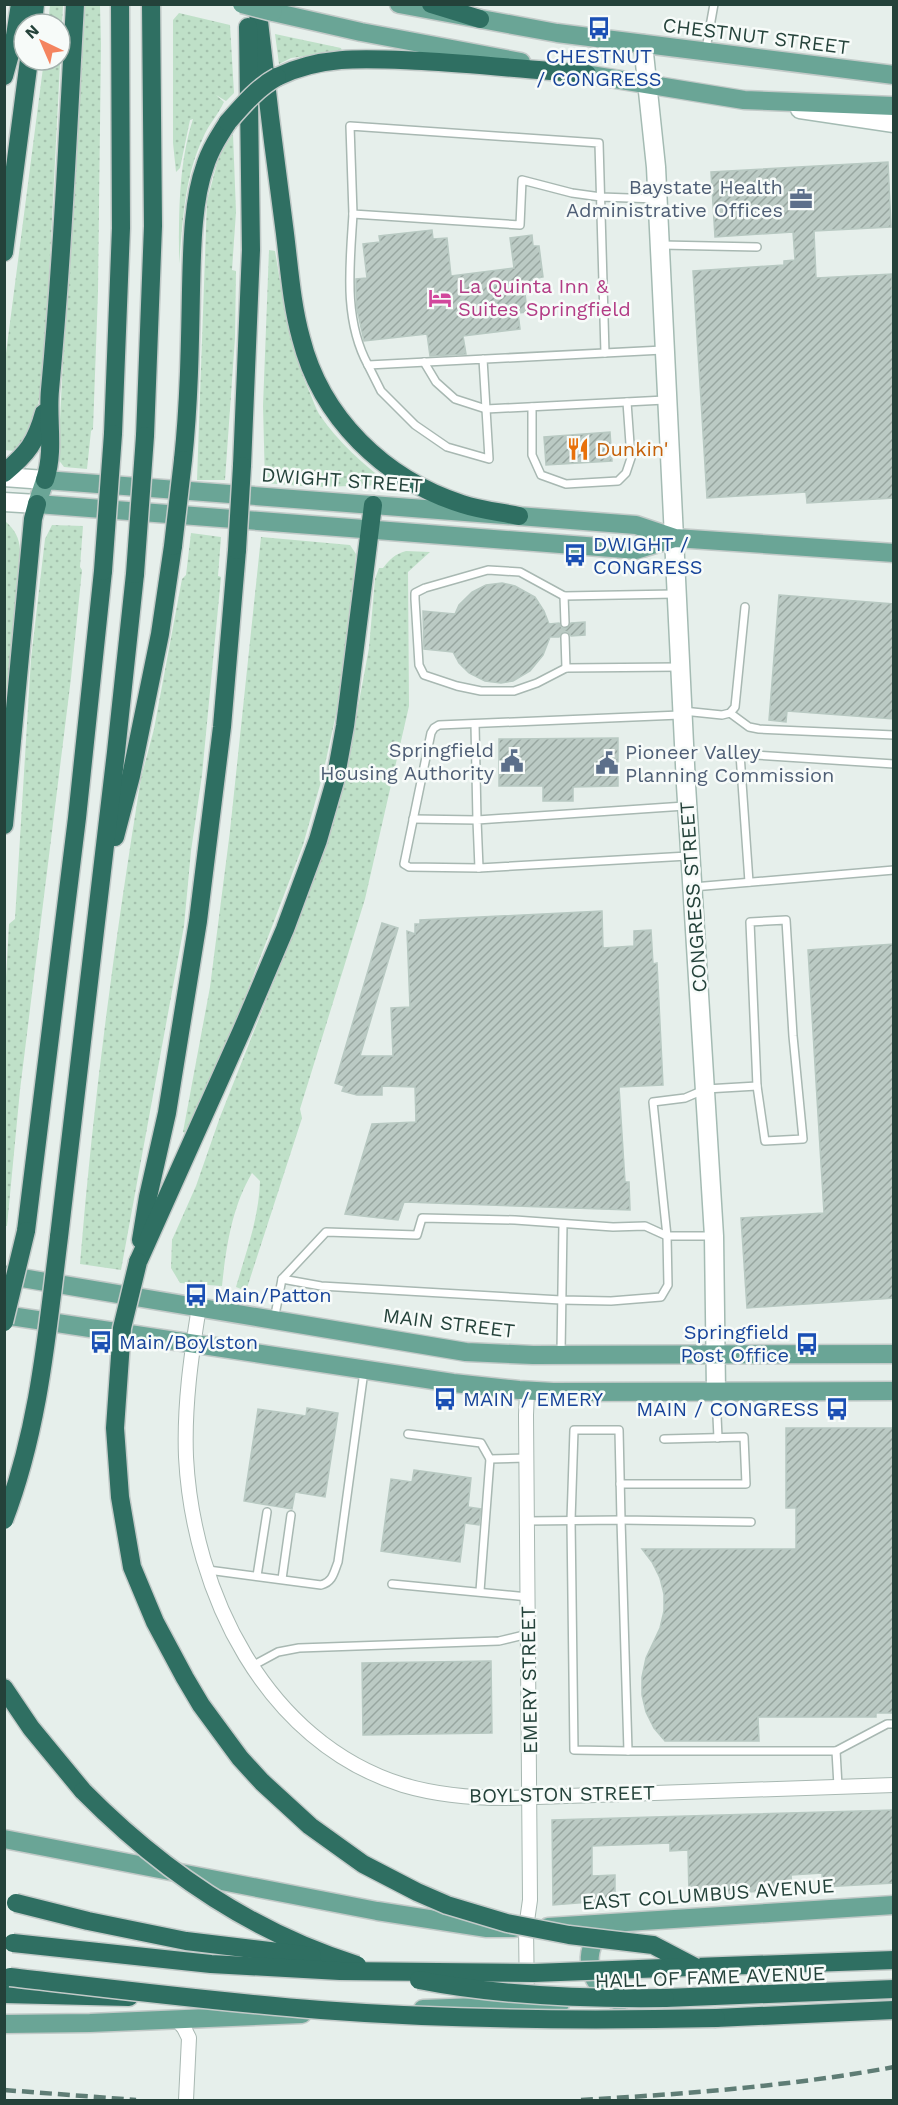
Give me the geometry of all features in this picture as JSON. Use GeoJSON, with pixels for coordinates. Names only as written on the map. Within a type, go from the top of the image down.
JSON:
{"type":"FeatureCollection","features":[{"type":"Feature","properties":{"kind":"highway"},"geometry":{"type":"LineString","coordinates":[[4,76],[15,36],[20,4]]}},
{"type":"Feature","properties":{"kind":"highway"},"geometry":{"type":"LineString","coordinates":[[45,480],[50,460],[49,394],[66,199],[75,4]]}},
{"type":"Feature","properties":{"kind":"highway"},"geometry":{"type":"LineString","coordinates":[[4,1322],[26,1232],[77,818],[103,570],[113,434],[121,228],[120,4]]}},
{"type":"Feature","properties":{"kind":"highway"},"geometry":{"type":"LineString","coordinates":[[4,1520],[20,1473],[36,1409],[135,574],[145,436],[153,226],[152,4]]}},
{"type":"Feature","properties":{"kind":"highway"},"geometry":{"type":"LineString","coordinates":[[248,4],[250,274],[237,550],[222,727],[198,921],[167,1113],[148,1197],[138,1262],[122,1328],[115,1428],[120,1497],[132,1567],[155,1622],[185,1678],[201,1705],[240,1758],[284,1804],[363,1864],[417,1893],[447,1905],[507,1923],[569,1935],[653,1945],[695,1967]]}},
{"type":"Feature","properties":{"kind":"highway"},"geometry":{"type":"LineString","coordinates":[[431,4],[480,19]]}},
{"type":"Feature","properties":{"kind":"highway"},"geometry":{"type":"LineString","coordinates":[[265,8],[272,140],[294,304],[301,340],[326,401],[350,432],[376,457],[403,477],[422,488],[464,505],[519,516]]}},
{"type":"Feature","properties":{"kind":"highway"},"geometry":{"type":"LineString","coordinates":[[100,884],[131,776],[166,606],[183,460],[194,234],[199,188],[215,143],[228,122],[270,81],[309,66],[351,58],[587,74]]}},
{"type":"Feature","properties":{"kind":"highway"},"geometry":{"type":"LineString","coordinates":[[4,252],[27,72]]}},
{"type":"Feature","properties":{"kind":"highway"},"geometry":{"type":"LineString","coordinates":[[4,475],[34,443],[49,394]]}},
{"type":"Feature","properties":{"kind":"highway"},"geometry":{"type":"LineString","coordinates":[[4,825],[29,552],[37,504]]}},
{"type":"Feature","properties":{"kind":"highway"},"geometry":{"type":"LineString","coordinates":[[138,1262],[242,1030],[285,929],[318,840],[344,734],[373,506]]}},
{"type":"Feature","properties":{"kind":"highway"},"geometry":{"type":"LineString","coordinates":[[4,1688],[47,1748],[83,1791],[148,1851],[189,1883],[225,1906],[291,1941],[371,1970],[461,1988],[632,1999],[894,1992]]}},
{"type":"Feature","properties":{"kind":"highway"},"geometry":{"type":"LineString","coordinates":[[10,1901],[122,1928],[216,1946],[470,1971]]}},
{"type":"Feature","properties":{"kind":"highway"},"geometry":{"type":"LineString","coordinates":[[9,1943],[274,1968],[394,1972],[534,1972],[894,1960]]}},
{"type":"Feature","properties":{"kind":"highway"},"geometry":{"type":"LineString","coordinates":[[6,1986],[390,2014],[563,2020],[716,2018],[894,2010]]}},
{"type":"Feature","properties":{"kind":"main road"},"geometry":{"type":"LineString","coordinates":[[242,4],[361,32],[587,74],[894,123]]}},
{"type":"Feature","properties":{"kind":"main road","name":"CHESTNUT STREET"},"geometry":{"type":"LineString","coordinates":[[399,4],[557,33],[894,75]]}},
{"type":"Feature","properties":{"kind":"main road","name":"CONGRESS STREET"},"geometry":{"type":"LineString","coordinates":[[643,44],[649,85],[660,245],[687,806],[714,1236],[716,1391]]}},
{"type":"Feature","properties":{"kind":"main road"},"geometry":{"type":"LineString","coordinates":[[744,100],[894,106]]}},
{"type":"Feature","properties":{"kind":"main road","name":"DWIGHT STREET"},"geometry":{"type":"LineString","coordinates":[[4,475],[373,506],[636,525],[675,538],[894,553]]}},
{"type":"Feature","properties":{"kind":"main road"},"geometry":{"type":"LineString","coordinates":[[37,504],[45,480]]}},
{"type":"Feature","properties":{"kind":"main road","name":"DWIGHT STREET"},"geometry":{"type":"LineString","coordinates":[[4,502],[636,550],[675,538]]}},
{"type":"Feature","properties":{"kind":"main road","name":"MAIN STREET"},"geometry":{"type":"LineString","coordinates":[[4,1275],[466,1352],[561,1355],[894,1354]]}},
{"type":"Feature","properties":{"kind":"main road"},"geometry":{"type":"LineString","coordinates":[[4,1316],[453,1383],[527,1391],[894,1390]]}},
{"type":"Feature","properties":{"kind":"main road","name":"EAST COLUMBUS AVENUE"},"geometry":{"type":"LineString","coordinates":[[4,1839],[377,1911],[487,1928],[526,1928],[894,1905]]}},
{"type":"Feature","properties":{"kind":"main road"},"geometry":{"type":"LineString","coordinates":[[612,1923],[594,1941],[590,1954],[590,1966],[594,1979],[601,1989],[610,1998],[622,2003]]}},
{"type":"Feature","properties":{"kind":"main road","name":"HALL OF FAME AVENUE"},"geometry":{"type":"LineString","coordinates":[[4,2024],[177,2020],[527,2004],[622,2003],[894,1992]]}},
{"type":"Feature","properties":{"kind":"street","name":"BOYLSTON STREET"},"geometry":{"type":"LineString","coordinates":[[199,1307],[187,1400],[186,1456],[192,1512],[206,1570],[224,1615],[252,1666],[270,1692],[305,1729],[343,1757],[380,1776],[419,1789],[456,1796],[506,1798],[894,1785]]}},
{"type":"Feature","properties":{"kind":"street","name":"EMERY STREET"},"geometry":{"type":"LineString","coordinates":[[527,1391],[530,1900],[526,1928],[527,2004]]}},
{"type":"Feature","properties":{"kind":"street"},"geometry":{"type":"LineString","coordinates":[[177,2020],[189,2037],[186,2100]]}},
{"type":"Feature","properties":{"kind":"lane"},"geometry":{"type":"LineString","coordinates":[[706,52],[714,4]]}},
{"type":"Feature","properties":{"kind":"lane"},"geometry":{"type":"LineString","coordinates":[[483,359],[489,459],[447,447],[414,425],[381,391],[358,346],[348,281],[353,214],[350,126],[599,143],[605,353]]}},
{"type":"Feature","properties":{"kind":"lane"},"geometry":{"type":"LineString","coordinates":[[353,214],[520,225],[522,180],[572,193],[657,200]]}},
{"type":"Feature","properties":{"kind":"lane"},"geometry":{"type":"LineString","coordinates":[[660,245],[757,247]]}},
{"type":"Feature","properties":{"kind":"lane"},"geometry":{"type":"LineString","coordinates":[[368,365],[665,350]]}},
{"type":"Feature","properties":{"kind":"lane"},"geometry":{"type":"LineString","coordinates":[[424,362],[436,382],[455,399],[486,409],[668,400]]}},
{"type":"Feature","properties":{"kind":"lane"},"geometry":{"type":"LineString","coordinates":[[532,407],[532,455],[541,475],[566,484],[618,481],[626,473],[631,458],[627,402]]}},
{"type":"Feature","properties":{"kind":"lane"},"geometry":{"type":"LineString","coordinates":[[678,594],[564,596],[520,572],[488,570],[425,588],[416,594],[415,599],[419,665],[424,675],[457,686],[481,691],[514,691],[537,683],[566,668],[681,667]]}},
{"type":"Feature","properties":{"kind":"lane"},"geometry":{"type":"LineString","coordinates":[[564,596],[565,623]]}},
{"type":"Feature","properties":{"kind":"lane"},"geometry":{"type":"LineString","coordinates":[[691,856],[479,868],[409,867],[404,864],[434,728],[440,725],[683,713],[722,715],[730,713],[735,707],[745,608]]}},
{"type":"Feature","properties":{"kind":"lane"},"geometry":{"type":"LineString","coordinates":[[565,636],[566,668]]}},
{"type":"Feature","properties":{"kind":"lane"},"geometry":{"type":"LineString","coordinates":[[730,713],[749,727],[759,729],[894,735]]}},
{"type":"Feature","properties":{"kind":"lane"},"geometry":{"type":"LineString","coordinates":[[475,724],[479,868]]}},
{"type":"Feature","properties":{"kind":"lane"},"geometry":{"type":"LineString","coordinates":[[749,882],[741,754],[894,764]]}},
{"type":"Feature","properties":{"kind":"lane"},"geometry":{"type":"LineString","coordinates":[[413,819],[477,820],[687,806]]}},
{"type":"Feature","properties":{"kind":"lane"},"geometry":{"type":"LineString","coordinates":[[693,887],[894,870]]}},
{"type":"Feature","properties":{"kind":"lane"},"geometry":{"type":"LineString","coordinates":[[786,920],[793,1036],[803,1139],[765,1141],[757,1086],[750,922],[786,920]]}},
{"type":"Feature","properties":{"kind":"lane"},"geometry":{"type":"LineString","coordinates":[[282,1279],[321,1286],[561,1300],[661,1297],[668,1285],[667,1236],[653,1102],[685,1098],[706,1089],[757,1086]]}},
{"type":"Feature","properties":{"kind":"lane"},"geometry":{"type":"LineString","coordinates":[[274,1320],[282,1279],[326,1232],[417,1235],[422,1218],[613,1227],[645,1226],[667,1236],[714,1236]]}},
{"type":"Feature","properties":{"kind":"lane"},"geometry":{"type":"LineString","coordinates":[[561,1355],[563,1224]]}},
{"type":"Feature","properties":{"kind":"lane"},"geometry":{"type":"LineString","coordinates":[[206,1570],[321,1585],[328,1583],[338,1562],[364,1370]]}},
{"type":"Feature","properties":{"kind":"lane"},"geometry":{"type":"LineString","coordinates":[[716,1391],[718,1438]]}},
{"type":"Feature","properties":{"kind":"lane"},"geometry":{"type":"LineString","coordinates":[[628,1751],[619,1430],[574,1430],[571,1520],[574,1750],[628,1751],[836,1751],[887,1724],[894,1724]]}},
{"type":"Feature","properties":{"kind":"lane"},"geometry":{"type":"LineString","coordinates":[[408,1434],[481,1443],[490,1459],[480,1591]]}},
{"type":"Feature","properties":{"kind":"lane"},"geometry":{"type":"LineString","coordinates":[[620,1484],[746,1484],[744,1437],[664,1438]]}},
{"type":"Feature","properties":{"kind":"lane"},"geometry":{"type":"LineString","coordinates":[[490,1459],[526,1458]]}},
{"type":"Feature","properties":{"kind":"lane"},"geometry":{"type":"LineString","coordinates":[[257,1576],[267,1512]]}},
{"type":"Feature","properties":{"kind":"lane"},"geometry":{"type":"LineString","coordinates":[[282,1579],[291,1515]]}},
{"type":"Feature","properties":{"kind":"lane"},"geometry":{"type":"LineString","coordinates":[[527,1521],[751,1522]]}},
{"type":"Feature","properties":{"kind":"lane"},"geometry":{"type":"LineString","coordinates":[[393,1584],[528,1597]]}},
{"type":"Feature","properties":{"kind":"lane"},"geometry":{"type":"LineString","coordinates":[[252,1666],[278,1652],[299,1648],[499,1641],[528,1634]]}},
{"type":"Feature","properties":{"kind":"lane"},"geometry":{"type":"LineString","coordinates":[[836,1751],[838,1786]]}},
{"type":"Feature","properties":{"kind":"green space"},"geometry":{"type":"Polygon","coordinates":[[[50,5],[63,5],[63,12],[49,12],[50,5]]]}},
{"type":"Feature","properties":{"kind":"green space"},"geometry":{"type":"Polygon","coordinates":[[[81,5],[100,5],[101,44],[98,292],[93,429],[87,469],[64,467],[58,459],[81,5]]]}},
{"type":"Feature","properties":{"kind":"green space"},"geometry":{"type":"Polygon","coordinates":[[[179,13],[230,25],[234,93],[226,101],[216,95],[224,102],[205,133],[197,153],[185,200],[179,264],[179,209],[182,173],[193,119],[190,120],[180,168],[176,172],[173,143],[173,20],[179,13]]]}},
{"type":"Feature","properties":{"kind":"green space"},"geometry":{"type":"Polygon","coordinates":[[[275,34],[341,48],[342,51],[291,58],[279,64],[275,34]]]}},
{"type":"Feature","properties":{"kind":"green space"},"geometry":{"type":"Polygon","coordinates":[[[42,72],[60,72],[45,356],[34,425],[25,442],[15,451],[4,450],[5,361],[42,72]]]}},
{"type":"Feature","properties":{"kind":"green space"},"geometry":{"type":"Polygon","coordinates":[[[233,134],[236,212],[232,270],[236,271],[235,338],[225,480],[197,480],[207,201],[219,156],[233,134]]]}},
{"type":"Feature","properties":{"kind":"green space"},"geometry":{"type":"Polygon","coordinates":[[[269,250],[275,251],[292,341],[303,376],[318,411],[343,443],[390,485],[314,487],[265,483],[263,406],[269,250]]]}},
{"type":"Feature","properties":{"kind":"green space"},"geometry":{"type":"Polygon","coordinates":[[[5,521],[16,534],[20,550],[5,715],[5,521]]]}},
{"type":"Feature","properties":{"kind":"green space"},"geometry":{"type":"Polygon","coordinates":[[[52,525],[83,526],[80,567],[82,570],[71,678],[20,1090],[7,1226],[4,1226],[4,1014],[9,924],[15,919],[31,659],[45,539],[52,525]]]}},
{"type":"Feature","properties":{"kind":"green space"},"geometry":{"type":"Polygon","coordinates":[[[191,533],[221,537],[218,576],[221,577],[202,775],[191,851],[184,926],[121,1270],[80,1264],[85,1203],[106,1020],[131,838],[182,579],[186,575],[191,533]]]}},
{"type":"Feature","properties":{"kind":"green space"},"geometry":{"type":"Polygon","coordinates":[[[261,537],[350,545],[356,554],[340,696],[322,778],[303,845],[239,1013],[188,1134],[183,1132],[210,987],[230,831],[261,537]]]}},
{"type":"Feature","properties":{"kind":"green space"},"geometry":{"type":"Polygon","coordinates":[[[406,551],[430,552],[408,572],[409,706],[365,899],[300,1109],[302,1118],[246,1291],[236,1287],[251,1235],[259,1195],[260,1181],[252,1173],[239,1200],[231,1228],[222,1286],[180,1283],[171,1268],[172,1240],[196,1186],[220,1117],[298,920],[348,761],[369,648],[375,579],[379,568],[383,568],[393,557],[406,551]]]}},
{"type":"Feature","properties":{"kind":"building"},"geometry":{"type":"Polygon","coordinates":[[[888,162],[891,227],[814,231],[816,278],[892,274],[894,498],[807,503],[806,492],[707,498],[693,271],[784,265],[784,261],[795,260],[793,232],[715,237],[711,172],[888,162]]]}},
{"type":"Feature","properties":{"kind":"building","name":"La Quinta Inn & Suites Springfield"},"geometry":{"type":"Polygon","coordinates":[[[432,230],[433,239],[447,238],[451,276],[514,268],[510,238],[532,235],[533,246],[539,246],[543,277],[533,279],[533,283],[524,284],[527,312],[518,313],[520,329],[463,336],[466,354],[430,356],[427,334],[364,341],[357,309],[356,291],[356,279],[367,278],[363,244],[380,242],[379,236],[432,230]]]}},
{"type":"Feature","properties":{"kind":"building","name":"Dunkin'"},"geometry":{"type":"Polygon","coordinates":[[[610,432],[612,461],[546,465],[544,437],[610,432]]]}},
{"type":"Feature","properties":{"kind":"building"},"geometry":{"type":"Polygon","coordinates":[[[502,583],[515,586],[535,597],[549,624],[559,623],[562,628],[566,629],[571,623],[585,622],[585,635],[571,636],[564,631],[559,637],[550,637],[543,655],[530,671],[513,681],[501,683],[485,681],[469,673],[459,663],[453,652],[424,649],[423,611],[455,614],[459,605],[472,592],[486,585],[502,583]]]}},
{"type":"Feature","properties":{"kind":"building"},"geometry":{"type":"Polygon","coordinates":[[[779,595],[894,604],[894,719],[787,711],[786,722],[769,720],[779,595]]]}},
{"type":"Feature","properties":{"kind":"building"},"geometry":{"type":"Polygon","coordinates":[[[618,738],[618,786],[573,787],[573,801],[543,801],[543,786],[499,786],[499,739],[618,738]]]}},
{"type":"Feature","properties":{"kind":"building"},"geometry":{"type":"Polygon","coordinates":[[[602,911],[603,948],[634,946],[634,931],[651,930],[653,964],[657,963],[663,1085],[619,1087],[625,1182],[629,1182],[630,1210],[404,1202],[398,1220],[345,1214],[372,1124],[416,1122],[415,1087],[382,1086],[382,1095],[357,1095],[342,1091],[344,1086],[335,1083],[382,923],[398,928],[360,1056],[393,1056],[391,1008],[410,1007],[407,931],[415,934],[415,924],[420,924],[420,920],[602,911]]]}},
{"type":"Feature","properties":{"kind":"building"},"geometry":{"type":"Polygon","coordinates":[[[894,944],[894,1298],[747,1308],[741,1218],[824,1213],[808,950],[894,944]]]}},
{"type":"Feature","properties":{"kind":"building"},"geometry":{"type":"Polygon","coordinates":[[[307,1408],[338,1413],[325,1497],[295,1492],[292,1509],[244,1501],[258,1409],[306,1416],[307,1408]]]}},
{"type":"Feature","properties":{"kind":"building"},"geometry":{"type":"Polygon","coordinates":[[[786,1428],[894,1428],[894,1713],[876,1713],[876,1717],[758,1717],[759,1741],[665,1741],[654,1728],[646,1712],[642,1695],[642,1677],[646,1658],[660,1628],[664,1611],[664,1594],[660,1578],[642,1549],[796,1549],[796,1508],[786,1508],[786,1428]]]}},
{"type":"Feature","properties":{"kind":"building"},"geometry":{"type":"Polygon","coordinates":[[[414,1470],[471,1478],[468,1507],[481,1509],[479,1525],[465,1523],[460,1562],[381,1551],[391,1479],[412,1482],[414,1470]]]}},
{"type":"Feature","properties":{"kind":"building"},"geometry":{"type":"Polygon","coordinates":[[[491,1661],[492,1733],[363,1735],[362,1663],[491,1661]]]}},
{"type":"Feature","properties":{"kind":"building"},"geometry":{"type":"Polygon","coordinates":[[[894,1810],[894,1883],[823,1887],[822,1873],[791,1875],[792,1889],[689,1896],[688,1850],[670,1851],[670,1843],[592,1846],[592,1876],[615,1875],[615,1900],[553,1905],[552,1820],[894,1810]]]}},
{"type":"Feature","properties":{"kind":"railway"},"geometry":{"type":"LineString","coordinates":[[581,2100],[738,2088],[894,2067]]}},
{"type":"Feature","properties":{"kind":"railway"},"geometry":{"type":"LineString","coordinates":[[4,2090],[136,2100]]}},
{"type":"Feature","properties":{"kind":"place","name":"CHESTNUT / CONGRESS"},"geometry":{"type":"Point","coordinates":[599,28]}},
{"type":"Feature","properties":{"kind":"place","name":"Baystate Health Administrative Offices"},"geometry":{"type":"Point","coordinates":[801,199]}},
{"type":"Feature","properties":{"kind":"place","name":"La Quinta Inn & Suites Springfield"},"geometry":{"type":"Point","coordinates":[440,298]}},
{"type":"Feature","properties":{"kind":"place","name":"Dunkin'"},"geometry":{"type":"Point","coordinates":[578,449]}},
{"type":"Feature","properties":{"kind":"place","name":"DWIGHT / CONGRESS"},"geometry":{"type":"Point","coordinates":[575,555]}},
{"type":"Feature","properties":{"kind":"place","name":"Springfield Housing Authority"},"geometry":{"type":"Point","coordinates":[512,761]}},
{"type":"Feature","properties":{"kind":"place","name":"Pioneer Valley Planning Commission"},"geometry":{"type":"Point","coordinates":[607,763]}},
{"type":"Feature","properties":{"kind":"place","name":"Main/Patton"},"geometry":{"type":"Point","coordinates":[196,1295]}},
{"type":"Feature","properties":{"kind":"place","name":"Main/Boylston"},"geometry":{"type":"Point","coordinates":[101,1342]}},
{"type":"Feature","properties":{"kind":"place","name":"Springfield Post Office"},"geometry":{"type":"Point","coordinates":[807,1344]}},
{"type":"Feature","properties":{"kind":"place","name":"MAIN / EMERY"},"geometry":{"type":"Point","coordinates":[445,1399]}},
{"type":"Feature","properties":{"kind":"place","name":"MAIN / CONGRESS"},"geometry":{"type":"Point","coordinates":[837,1409]}}]}
